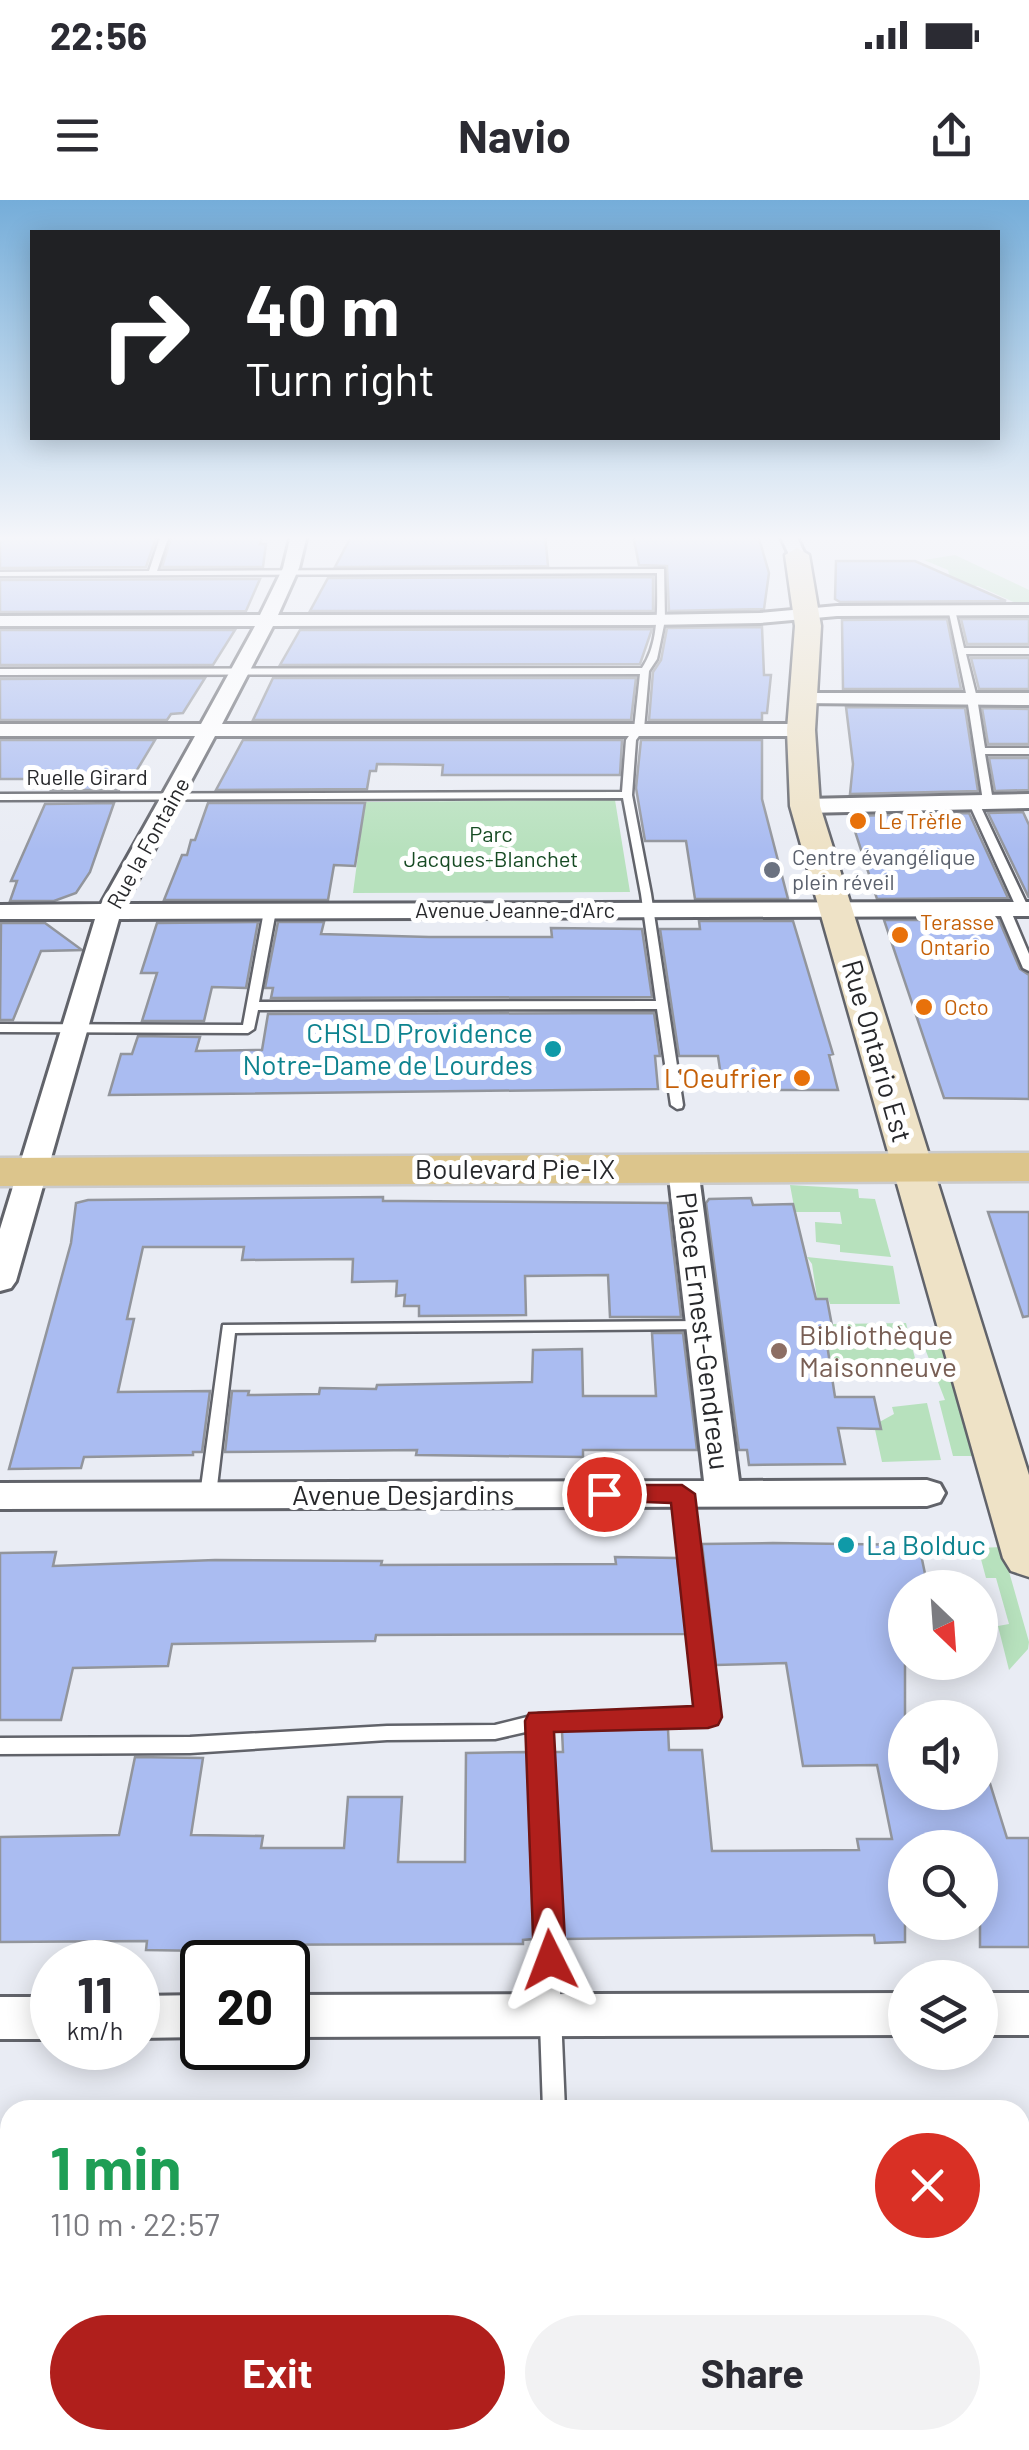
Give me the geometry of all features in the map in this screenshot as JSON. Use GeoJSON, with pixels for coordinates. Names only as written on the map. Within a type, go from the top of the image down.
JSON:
{"type":"FeatureCollection","features":[{"type":"Feature","properties":{"kind":"main road","name":"Rue Ontario Est"},"geometry":{"type":"LineString","coordinates":[[805,640],[805,806],[909,1157],[1019,1494],[1029,1558]]}},
{"type":"Feature","properties":{"kind":"main road","name":"Boulevard Pie-IX"},"geometry":{"type":"LineString","coordinates":[[18,1162],[683,1168],[1029,1148]]}},
{"type":"Feature","properties":{"kind":"main road","name":"Boulevard Pie-IX"},"geometry":{"type":"LineString","coordinates":[[18,1162],[909,1157],[1029,1166]]}},
{"type":"Feature","properties":{"kind":"street","name":"Rue la Fontaine"},"geometry":{"type":"LineString","coordinates":[[0,1280],[18,1162],[74,1029],[109,912],[212,730],[257,640]]}},
{"type":"Feature","properties":{"kind":"street"},"geometry":{"type":"LineString","coordinates":[[0,730],[640,730],[972,698],[1029,698]]}},
{"type":"Feature","properties":{"kind":"street"},"geometry":{"type":"LineString","coordinates":[[805,806],[1029,801]]}},
{"type":"Feature","properties":{"kind":"street","name":"Avenue Jeanne-d'Arc"},"geometry":{"type":"LineString","coordinates":[[0,912],[1019,909]]}},
{"type":"Feature","properties":{"kind":"street","name":"Place Ernest-Gendreau"},"geometry":{"type":"LineString","coordinates":[[683,1168],[723,1494]]}},
{"type":"Feature","properties":{"kind":"street","name":"Avenue Desjardins"},"geometry":{"type":"LineString","coordinates":[[0,1496],[927,1492]]}},
{"type":"Feature","properties":{"kind":"street"},"geometry":{"type":"LineString","coordinates":[[310,2016],[888,2014]]}},
{"type":"Feature","properties":{"kind":"street"},"geometry":{"type":"LineString","coordinates":[[998,2014],[1029,2014]]}},
{"type":"Feature","properties":{"kind":"street"},"geometry":{"type":"LineString","coordinates":[[0,2018],[30,2018]]}},
{"type":"Feature","properties":{"kind":"lane"},"geometry":{"type":"LineString","coordinates":[[656,640],[645,671],[640,730],[632,740],[627,795],[677,1105]]}},
{"type":"Feature","properties":{"kind":"lane"},"geometry":{"type":"LineString","coordinates":[[959,640],[980,751],[980,801],[1019,909],[1029,968]]}},
{"type":"Feature","properties":{"kind":"lane"},"geometry":{"type":"LineString","coordinates":[[962,651],[1029,651]]}},
{"type":"Feature","properties":{"kind":"lane"},"geometry":{"type":"LineString","coordinates":[[0,672],[645,671]]}},
{"type":"Feature","properties":{"kind":"lane"},"geometry":{"type":"LineString","coordinates":[[980,751],[1029,751]]}},
{"type":"Feature","properties":{"kind":"lane","name":"Ruelle Girard"},"geometry":{"type":"LineString","coordinates":[[0,797],[627,795]]}},
{"type":"Feature","properties":{"kind":"lane"},"geometry":{"type":"LineString","coordinates":[[0,1028],[248,1029],[270,911]]}},
{"type":"Feature","properties":{"kind":"lane"},"geometry":{"type":"LineString","coordinates":[[253,1006],[662,1005]]}},
{"type":"Feature","properties":{"kind":"lane"},"geometry":{"type":"LineString","coordinates":[[208,1495],[228,1328],[702,1326]]}},
{"type":"Feature","properties":{"kind":"lane"},"geometry":{"type":"LineString","coordinates":[[0,1746],[190,1744],[387,1732],[495,1732],[539,1721],[708,1717],[682,1494]]}},
{"type":"Feature","properties":{"kind":"lane"},"geometry":{"type":"LineString","coordinates":[[539,1721],[554,2100]]}},
{"type":"Feature","properties":{"kind":"green space","name":"Parc Jacques-Blanchet"},"geometry":{"type":"Polygon","coordinates":[[[615,800],[630,892],[353,893],[365,802],[615,800]]]}},
{"type":"Feature","properties":{"kind":"green space"},"geometry":{"type":"Polygon","coordinates":[[[790,1185],[858,1189],[859,1198],[875,1199],[891,1257],[840,1252],[840,1245],[816,1242],[815,1222],[842,1224],[840,1212],[795,1212],[790,1185]]]}},
{"type":"Feature","properties":{"kind":"green space"},"geometry":{"type":"Polygon","coordinates":[[[807,1257],[893,1266],[900,1304],[830,1304],[828,1298],[817,1298],[812,1264],[807,1257]]]}},
{"type":"Feature","properties":{"kind":"green space"},"geometry":{"type":"Polygon","coordinates":[[[906,1323],[917,1366],[833,1377],[824,1332],[834,1332],[833,1324],[906,1323]]]}},
{"type":"Feature","properties":{"kind":"green space"},"geometry":{"type":"Polygon","coordinates":[[[922,1341],[944,1342],[978,1456],[953,1456],[939,1401],[945,1400],[922,1341]]]}},
{"type":"Feature","properties":{"kind":"green space"},"geometry":{"type":"Polygon","coordinates":[[[927,1403],[941,1460],[882,1462],[874,1425],[894,1414],[892,1407],[927,1403]]]}},
{"type":"Feature","properties":{"kind":"green space"},"geometry":{"type":"Polygon","coordinates":[[[1002,1547],[1029,1642],[1028,1649],[1009,1670],[998,1626],[1009,1624],[998,1585],[998,1570],[984,1570],[978,1548],[1002,1547]]]}},
{"type":"Feature","properties":{"kind":"building"},"geometry":{"type":"Polygon","coordinates":[[[0,640],[229,640],[213,665],[0,665],[0,640]]]}},
{"type":"Feature","properties":{"kind":"building"},"geometry":{"type":"Polygon","coordinates":[[[294,640],[648,640],[640,664],[280,665],[294,640]]]}},
{"type":"Feature","properties":{"kind":"building"},"geometry":{"type":"Polygon","coordinates":[[[665,640],[763,640],[764,675],[771,675],[767,713],[762,713],[762,720],[649,720],[653,672],[661,660],[665,640]]]}},
{"type":"Feature","properties":{"kind":"building"},"geometry":{"type":"Polygon","coordinates":[[[842,640],[951,640],[961,689],[843,689],[842,640]]]}},
{"type":"Feature","properties":{"kind":"building"},"geometry":{"type":"Polygon","coordinates":[[[966,640],[1029,640],[1029,644],[967,644],[966,640]]]}},
{"type":"Feature","properties":{"kind":"building"},"geometry":{"type":"Polygon","coordinates":[[[971,658],[1029,658],[1029,689],[979,689],[971,658]]]}},
{"type":"Feature","properties":{"kind":"building"},"geometry":{"type":"Polygon","coordinates":[[[205,678],[183,713],[171,714],[167,720],[0,720],[0,679],[205,678]]]}},
{"type":"Feature","properties":{"kind":"building"},"geometry":{"type":"Polygon","coordinates":[[[273,678],[636,678],[631,720],[253,720],[273,678]]]}},
{"type":"Feature","properties":{"kind":"building"},"geometry":{"type":"Polygon","coordinates":[[[846,707],[965,708],[978,791],[850,794],[853,764],[846,707]]]}},
{"type":"Feature","properties":{"kind":"building"},"geometry":{"type":"Polygon","coordinates":[[[982,708],[1029,709],[1029,744],[988,744],[982,708]]]}},
{"type":"Feature","properties":{"kind":"building"},"geometry":{"type":"Polygon","coordinates":[[[0,740],[155,740],[128,785],[121,785],[119,790],[51,790],[55,779],[0,779],[0,740]]]}},
{"type":"Feature","properties":{"kind":"building"},"geometry":{"type":"Polygon","coordinates":[[[243,740],[622,740],[620,775],[442,775],[443,765],[377,764],[376,771],[370,771],[367,789],[216,790],[243,740]]]}},
{"type":"Feature","properties":{"kind":"building"},"geometry":{"type":"Polygon","coordinates":[[[641,740],[762,740],[762,799],[788,899],[695,899],[686,841],[645,841],[636,788],[641,740]]]}},
{"type":"Feature","properties":{"kind":"building"},"geometry":{"type":"Polygon","coordinates":[[[989,758],[1029,758],[1029,790],[995,791],[989,758]]]}},
{"type":"Feature","properties":{"kind":"building"},"geometry":{"type":"Polygon","coordinates":[[[114,803],[90,872],[76,893],[54,901],[10,901],[17,881],[11,881],[45,804],[114,803]]]}},
{"type":"Feature","properties":{"kind":"building"},"geometry":{"type":"Polygon","coordinates":[[[208,803],[365,803],[355,866],[334,865],[328,900],[164,900],[182,855],[187,855],[191,840],[195,840],[208,803]]]}},
{"type":"Feature","properties":{"kind":"building"},"geometry":{"type":"Polygon","coordinates":[[[1023,812],[1029,825],[1029,898],[988,813],[1023,812]]]}},
{"type":"Feature","properties":{"kind":"building"},"geometry":{"type":"Polygon","coordinates":[[[969,813],[1008,898],[877,899],[850,816],[969,813]]]}},
{"type":"Feature","properties":{"kind":"building"},"geometry":{"type":"Polygon","coordinates":[[[884,920],[999,920],[1020,969],[1029,975],[1029,1099],[944,1098],[884,920]]]}},
{"type":"Feature","properties":{"kind":"building"},"geometry":{"type":"Polygon","coordinates":[[[699,921],[793,921],[833,1054],[829,1055],[838,1090],[723,1090],[718,1056],[679,1056],[660,929],[700,929],[699,921]]]}},
{"type":"Feature","properties":{"kind":"building"},"geometry":{"type":"Polygon","coordinates":[[[258,922],[246,988],[212,987],[204,1021],[142,1021],[157,973],[141,973],[157,923],[258,922]]]}},
{"type":"Feature","properties":{"kind":"building"},"geometry":{"type":"Polygon","coordinates":[[[278,922],[324,922],[321,934],[429,937],[552,937],[551,928],[642,929],[652,997],[271,998],[273,988],[265,988],[278,922]]]}},
{"type":"Feature","properties":{"kind":"building"},"geometry":{"type":"Polygon","coordinates":[[[1,923],[45,923],[82,950],[41,951],[13,1020],[0,1020],[1,923]]]}},
{"type":"Feature","properties":{"kind":"building"},"geometry":{"type":"Polygon","coordinates":[[[654,1013],[660,1056],[655,1056],[658,1089],[109,1095],[121,1054],[132,1054],[138,1036],[200,1037],[196,1051],[262,1050],[268,1014],[654,1013]]]}},
{"type":"Feature","properties":{"kind":"building"},"geometry":{"type":"Polygon","coordinates":[[[383,1197],[383,1201],[668,1203],[681,1317],[610,1317],[608,1275],[525,1276],[526,1315],[419,1316],[419,1306],[404,1306],[405,1295],[396,1296],[397,1281],[352,1282],[353,1259],[242,1260],[244,1247],[143,1247],[127,1319],[134,1319],[118,1392],[210,1391],[202,1452],[84,1457],[81,1468],[9,1469],[71,1243],[76,1203],[383,1197]]]}},
{"type":"Feature","properties":{"kind":"building","name":"Bibliothèque Maisonneuve"},"geometry":{"type":"Polygon","coordinates":[[[751,1198],[753,1205],[793,1204],[816,1299],[827,1299],[833,1331],[825,1331],[835,1397],[874,1397],[881,1429],[838,1428],[845,1464],[749,1465],[747,1450],[739,1450],[706,1203],[709,1199],[751,1198]]]}},
{"type":"Feature","properties":{"kind":"building"},"geometry":{"type":"Polygon","coordinates":[[[988,1212],[1029,1212],[1029,1316],[1023,1317],[988,1212]]]}},
{"type":"Feature","properties":{"kind":"building"},"geometry":{"type":"Polygon","coordinates":[[[652,1333],[683,1333],[697,1450],[583,1450],[583,1457],[416,1455],[417,1450],[225,1452],[232,1391],[249,1391],[248,1395],[319,1394],[320,1388],[532,1382],[533,1350],[582,1349],[583,1396],[656,1396],[652,1333]]]}},
{"type":"Feature","properties":{"kind":"building"},"geometry":{"type":"Polygon","coordinates":[[[702,1544],[919,1545],[924,1570],[888,1570],[888,1680],[905,1680],[905,1700],[888,1700],[888,1810],[998,1809],[1007,1838],[1029,1838],[1029,1947],[980,1947],[980,1940],[998,1940],[998,1830],[890,1830],[877,1765],[803,1766],[786,1663],[716,1665],[702,1544]]]}},
{"type":"Feature","properties":{"kind":"building"},"geometry":{"type":"Polygon","coordinates":[[[56,1552],[53,1566],[215,1560],[382,1561],[381,1565],[616,1564],[615,1557],[677,1558],[686,1634],[376,1635],[375,1641],[172,1644],[168,1666],[73,1668],[61,1720],[0,1720],[0,1553],[56,1552]]]}},
{"type":"Feature","properties":{"kind":"building"},"geometry":{"type":"Polygon","coordinates":[[[668,1729],[669,1750],[702,1750],[712,1851],[859,1850],[857,1839],[888,1839],[888,1940],[905,1942],[875,1943],[874,1935],[562,1939],[554,1752],[563,1752],[562,1731],[668,1729]]]}},
{"type":"Feature","properties":{"kind":"building"},"geometry":{"type":"Polygon","coordinates":[[[527,1752],[533,1939],[523,1940],[523,1944],[310,1945],[310,1940],[180,1940],[180,1951],[160,1950],[160,1940],[0,1942],[0,1837],[119,1835],[135,1757],[203,1758],[191,1835],[263,1836],[261,1848],[344,1848],[348,1797],[402,1797],[398,1862],[465,1862],[466,1753],[527,1752]]]}},
{"type":"Feature","properties":{"kind":"place","name":"Le Trèfle"},"geometry":{"type":"Point","coordinates":[858,821]}},
{"type":"Feature","properties":{"kind":"place","name":"Centre évangélique plein réveil"},"geometry":{"type":"Point","coordinates":[772,870]}},
{"type":"Feature","properties":{"kind":"place","name":"Terasse Ontario"},"geometry":{"type":"Point","coordinates":[900,935]}},
{"type":"Feature","properties":{"kind":"place","name":"Octo"},"geometry":{"type":"Point","coordinates":[924,1007]}},
{"type":"Feature","properties":{"kind":"place","name":"CHSLD Providence Notre-Dame de Lourdes"},"geometry":{"type":"Point","coordinates":[553,1049]}},
{"type":"Feature","properties":{"kind":"place","name":"L'Oeufrier"},"geometry":{"type":"Point","coordinates":[802,1078]}},
{"type":"Feature","properties":{"kind":"place","name":"Bibliothèque Maisonneuve"},"geometry":{"type":"Point","coordinates":[779,1351]}},
{"type":"Feature","properties":{"kind":"place","name":"La Bolduc"},"geometry":{"type":"Point","coordinates":[846,1545]}},
{"type":"Feature","properties":{"kind":"route"},"geometry":{"type":"LineString","coordinates":[[550,1960],[539,1721],[708,1717],[682,1494],[604,1494]]}}]}
